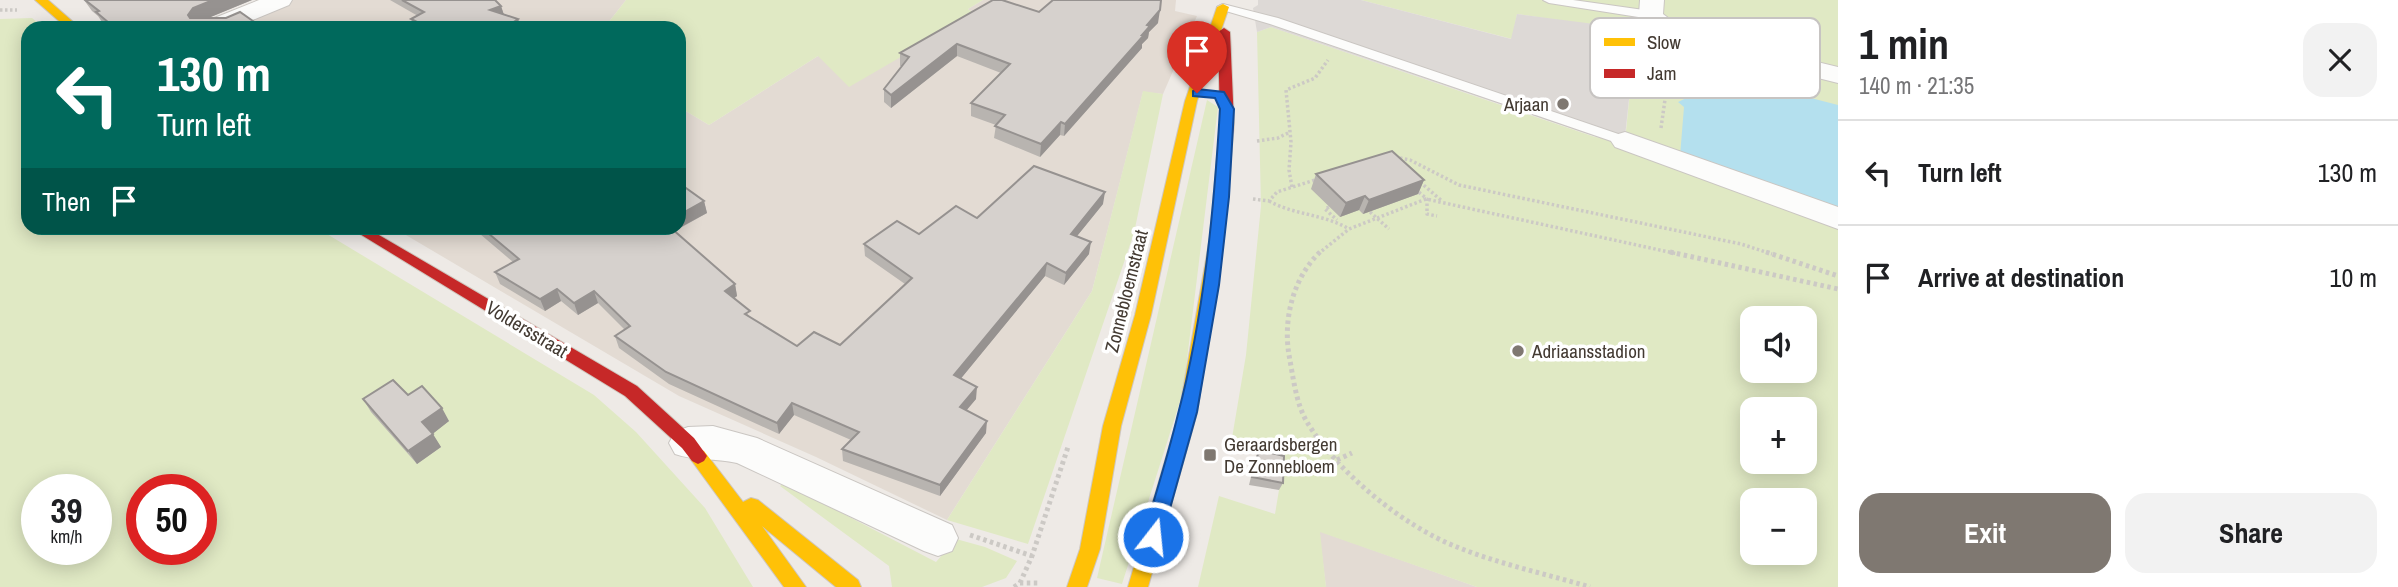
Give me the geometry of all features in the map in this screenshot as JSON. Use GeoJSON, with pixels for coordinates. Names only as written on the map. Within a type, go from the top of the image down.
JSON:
{"type":"FeatureCollection","features":[{"type":"Feature","properties":{"kind":"main road"},"geometry":{"type":"LineString","coordinates":[[41,0],[66,21]]}},
{"type":"Feature","properties":{"kind":"main road"},"geometry":{"type":"LineString","coordinates":[[1139,587],[1188,412],[1211,285],[1222,197],[1227,109],[1223,4]]}},
{"type":"Feature","properties":{"kind":"main road","name":"Zonnebloemstraat"},"geometry":{"type":"LineString","coordinates":[[1077,587],[1090,549],[1112,426],[1143,315],[1192,99],[1223,4]]}},
{"type":"Feature","properties":{"kind":"main road"},"geometry":{"type":"LineString","coordinates":[[1192,99],[1197,93],[1213,92],[1224,98],[1227,109]]}},
{"type":"Feature","properties":{"kind":"main road","name":"Voldersstraat"},"geometry":{"type":"LineString","coordinates":[[369,235],[631,391],[688,443],[796,587]]}},
{"type":"Feature","properties":{"kind":"main road","name":"Voldersstraat"},"geometry":{"type":"LineString","coordinates":[[719,482],[789,534],[851,587]]}},
{"type":"Feature","properties":{"kind":"street"},"geometry":{"type":"LineString","coordinates":[[228,21],[280,0]]}},
{"type":"Feature","properties":{"kind":"street"},"geometry":{"type":"LineString","coordinates":[[1820,71],[1838,75]]}},
{"type":"Feature","properties":{"kind":"street"},"geometry":{"type":"LineString","coordinates":[[1625,141],[1838,218]]}},
{"type":"Feature","properties":{"kind":"street"},"geometry":{"type":"LineString","coordinates":[[688,443],[713,442],[744,449],[938,538]]}},
{"type":"Feature","properties":{"kind":"lane"},"geometry":{"type":"LineString","coordinates":[[1549,0],[1651,8]]}},
{"type":"Feature","properties":{"kind":"lane"},"geometry":{"type":"LineString","coordinates":[[1223,4],[1625,141]]}},
{"type":"Feature","properties":{"kind":"path"},"geometry":{"type":"LineString","coordinates":[[1292,187],[1287,176],[1290,132],[1284,100],[1286,90],[1315,78],[1323,71],[1335,43]]}},
{"type":"Feature","properties":{"kind":"path"},"geometry":{"type":"LineString","coordinates":[[1657,153],[1665,98]]}},
{"type":"Feature","properties":{"kind":"path"},"geometry":{"type":"LineString","coordinates":[[1248,143],[1278,138],[1290,132]]}},
{"type":"Feature","properties":{"kind":"path"},"geometry":{"type":"LineString","coordinates":[[1396,162],[1390,157],[1410,160],[1458,185],[1741,244],[1838,276]]}},
{"type":"Feature","properties":{"kind":"path"},"geometry":{"type":"LineString","coordinates":[[1269,201],[1277,192],[1330,176]]}},
{"type":"Feature","properties":{"kind":"path"},"geometry":{"type":"LineString","coordinates":[[1417,180],[1444,203]]}},
{"type":"Feature","properties":{"kind":"path"},"geometry":{"type":"LineString","coordinates":[[1408,183],[1427,199],[1838,289]]}},
{"type":"Feature","properties":{"kind":"path"},"geometry":{"type":"LineString","coordinates":[[1248,198],[1269,201],[1277,207],[1338,221]]}},
{"type":"Feature","properties":{"kind":"path"},"geometry":{"type":"LineString","coordinates":[[1427,199],[1349,229],[1317,255],[1297,284],[1288,317],[1287,342],[1293,378],[1306,421],[1367,491],[1417,526],[1456,547],[1590,587]]}},
{"type":"Feature","properties":{"kind":"path"},"geometry":{"type":"LineString","coordinates":[[1427,199],[1427,214],[1437,216]]}},
{"type":"Feature","properties":{"kind":"path"},"geometry":{"type":"LineString","coordinates":[[1396,204],[1401,209]]}},
{"type":"Feature","properties":{"kind":"path"},"geometry":{"type":"LineString","coordinates":[[1329,208],[1325,209],[1349,229]]}},
{"type":"Feature","properties":{"kind":"path"},"geometry":{"type":"LineString","coordinates":[[1370,212],[1389,229]]}},
{"type":"Feature","properties":{"kind":"path"},"geometry":{"type":"LineString","coordinates":[[1338,460],[1352,453]]}},
{"type":"Feature","properties":{"kind":"path"},"geometry":{"type":"LineString","coordinates":[[938,538],[958,531],[1032,556]]}},
{"type":"Feature","properties":{"kind":"path"},"geometry":{"type":"LineString","coordinates":[[1014,587],[1020,583],[1036,582],[1049,587]]}},
{"type":"Feature","properties":{"kind":"shaded area"},"geometry":{"type":"Polygon","coordinates":[[[287,0],[626,0],[610,21],[235,21],[287,0]]]}},
{"type":"Feature","properties":{"kind":"shaded area"},"geometry":{"type":"Polygon","coordinates":[[[983,0],[1176,0],[1175,11],[1197,16],[1163,94],[1143,92],[1092,291],[947,520],[816,457],[679,396],[406,235],[686,235],[686,111],[709,125],[818,56],[975,14],[968,9],[983,0]]]}},
{"type":"Feature","properties":{"kind":"shaded area","name":"Arjaan"},"geometry":{"type":"Polygon","coordinates":[[[1258,0],[1361,0],[1511,39],[1517,14],[1590,23],[1590,98],[1629,98],[1624,146],[1271,27],[1257,32],[1253,8],[1258,5],[1258,0]]]}},
{"type":"Feature","properties":{"kind":"shaded area"},"geometry":{"type":"Polygon","coordinates":[[[1319,531],[1477,587],[1326,587],[1319,531]]]}},
{"type":"Feature","properties":{"kind":"green space"},"geometry":{"type":"Polygon","coordinates":[[[626,0],[983,0],[968,9],[975,14],[849,87],[818,56],[709,125],[686,111],[686,21],[610,21],[626,0]]]}},
{"type":"Feature","properties":{"kind":"green space","name":"Adriaansstadion"},"geometry":{"type":"Polygon","coordinates":[[[1361,0],[1838,0],[1838,587],[1477,587],[1320,532],[1326,587],[1198,587],[1219,496],[1275,514],[1285,454],[1232,438],[1246,355],[1261,206],[1257,32],[1271,27],[1595,137],[1625,141],[1629,98],[1820,98],[1820,18],[1590,18],[1590,25],[1517,14],[1512,39],[1361,0]]]}},
{"type":"Feature","properties":{"kind":"green space"},"geometry":{"type":"Polygon","coordinates":[[[32,18],[36,21],[21,21],[21,235],[329,235],[594,395],[636,432],[705,508],[753,587],[0,587],[0,19],[32,18]]]}},
{"type":"Feature","properties":{"kind":"green space"},"geometry":{"type":"Polygon","coordinates":[[[1143,91],[1163,94],[1134,233],[1028,544],[947,520],[1092,291],[1143,91]]]}},
{"type":"Feature","properties":{"kind":"green space"},"geometry":{"type":"Polygon","coordinates":[[[1207,100],[1218,107],[1183,392],[1122,584],[1097,578],[1207,100]]]}},
{"type":"Feature","properties":{"kind":"green space"},"geometry":{"type":"Polygon","coordinates":[[[784,483],[936,562],[956,539],[985,547],[1017,561],[1006,578],[982,587],[892,587],[889,566],[780,486],[784,483]]]}},
{"type":"Feature","properties":{"kind":"water"},"geometry":{"type":"Polygon","coordinates":[[[1686,98],[1811,98],[1838,105],[1838,211],[1680,156],[1684,107],[1678,102],[1686,98]]]}},
{"type":"Feature","properties":{"kind":"building"},"geometry":{"type":"Polygon","coordinates":[[[85,0],[213,0],[193,8],[188,15],[190,18],[226,18],[240,12],[253,21],[107,21],[96,12],[99,11],[85,0]]]}},
{"type":"Feature","properties":{"kind":"building"},"geometry":{"type":"Polygon","coordinates":[[[402,0],[495,0],[501,6],[490,10],[518,19],[411,19],[424,12],[402,0]]]}},
{"type":"Feature","properties":{"kind":"building"},"geometry":{"type":"Polygon","coordinates":[[[993,0],[1002,0],[1039,12],[1053,0],[1161,0],[1160,10],[1147,25],[1150,26],[1144,35],[1065,124],[1061,122],[1041,144],[995,126],[1005,115],[971,103],[1010,64],[957,44],[891,95],[884,89],[909,57],[900,53],[993,0]]]}},
{"type":"Feature","properties":{"kind":"building"},"geometry":{"type":"Polygon","coordinates":[[[1392,151],[1424,180],[1369,200],[1365,196],[1346,203],[1316,174],[1392,151]]]}},
{"type":"Feature","properties":{"kind":"building"},"geometry":{"type":"Polygon","coordinates":[[[1034,166],[1105,192],[1071,234],[1091,242],[1066,273],[1047,263],[954,375],[977,387],[960,407],[987,421],[940,485],[842,449],[859,432],[792,403],[777,423],[666,372],[615,336],[630,326],[594,291],[574,303],[557,289],[540,299],[495,272],[519,259],[490,235],[679,235],[735,284],[725,291],[750,311],[745,314],[797,346],[814,332],[840,345],[912,278],[864,244],[897,221],[919,234],[956,206],[977,218],[1034,166]]]}},
{"type":"Feature","properties":{"kind":"building"},"geometry":{"type":"Polygon","coordinates":[[[686,188],[704,201],[686,211],[686,188]]]}},
{"type":"Feature","properties":{"kind":"building"},"geometry":{"type":"Polygon","coordinates":[[[393,380],[408,395],[422,386],[442,408],[422,422],[433,434],[408,451],[363,399],[393,380]]]}},
{"type":"Feature","properties":{"kind":"building"},"geometry":{"type":"Polygon","coordinates":[[[1259,450],[1284,456],[1283,483],[1252,477],[1259,450]]]}},
{"type":"Feature","properties":{"kind":"traffic: slow"},"geometry":{"type":"LineString","coordinates":[[41,0],[66,21]]}},
{"type":"Feature","properties":{"kind":"traffic: slow"},"geometry":{"type":"LineString","coordinates":[[1077,587],[1090,549],[1112,426],[1143,315],[1191,101],[1223,7]]}},
{"type":"Feature","properties":{"kind":"traffic: slow"},"geometry":{"type":"LineString","coordinates":[[1138,587],[1188,413],[1217,237]]}},
{"type":"Feature","properties":{"kind":"traffic: slow"},"geometry":{"type":"LineString","coordinates":[[698,456],[796,587]]}},
{"type":"Feature","properties":{"kind":"traffic: slow"},"geometry":{"type":"LineString","coordinates":[[751,506],[851,587]]}},
{"type":"Feature","properties":{"kind":"traffic: jam"},"geometry":{"type":"LineString","coordinates":[[1217,237],[1227,123],[1224,32]]}},
{"type":"Feature","properties":{"kind":"traffic: jam"},"geometry":{"type":"LineString","coordinates":[[369,235],[631,391],[688,443],[698,456]]}},
{"type":"Feature","properties":{"kind":"place","name":"Arjaan"},"geometry":{"type":"Point","coordinates":[1563,104]}},
{"type":"Feature","properties":{"kind":"place","name":"Adriaansstadion"},"geometry":{"type":"Point","coordinates":[1518,351]}},
{"type":"Feature","properties":{"kind":"place","name":"Geraardsbergen De Zonnebloem"},"geometry":{"type":"Point","coordinates":[1210,455]}},
{"type":"Feature","properties":{"kind":"route"},"geometry":{"type":"LineString","coordinates":[[1153,537],[1188,412],[1211,285],[1222,197],[1227,109],[1224,98],[1219,94],[1197,93]]}}]}
